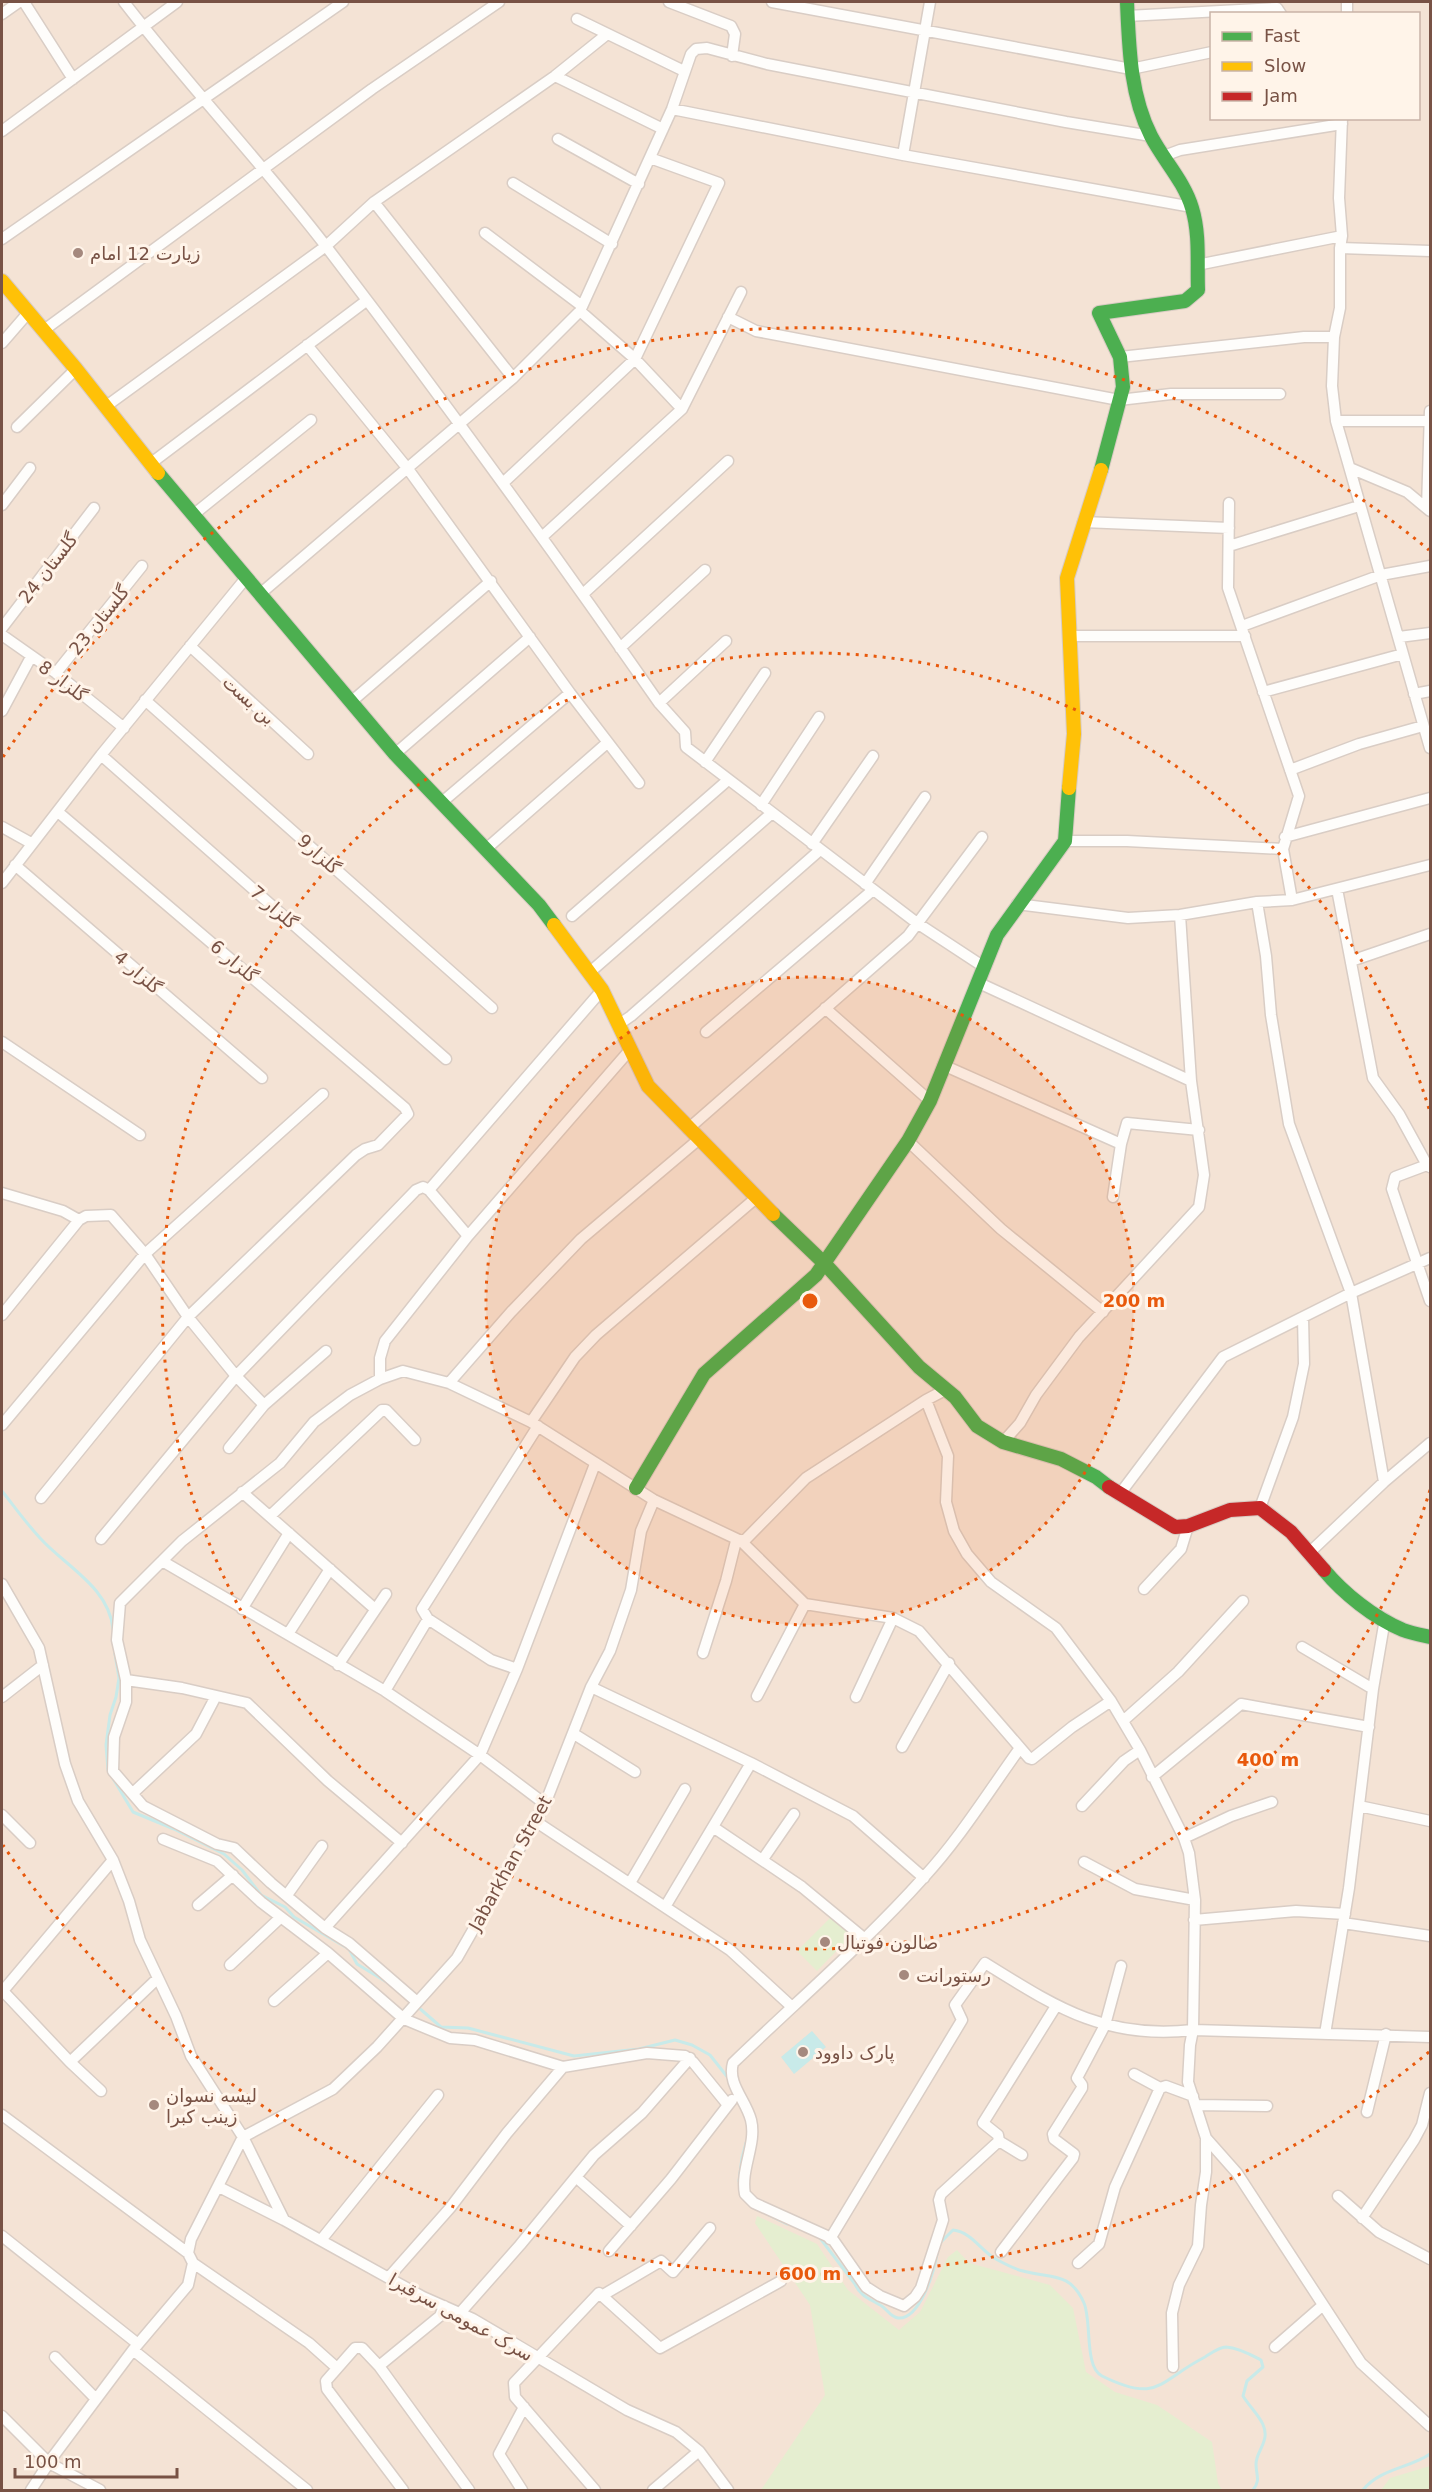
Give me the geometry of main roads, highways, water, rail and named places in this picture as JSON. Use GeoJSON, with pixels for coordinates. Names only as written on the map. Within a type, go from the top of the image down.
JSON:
{"type":"FeatureCollection","features":[{"type":"Feature","properties":{"kind":"water","name":"پارک داوود"},"geometry":{"type":"Polygon","coordinates":[[[812,2031],[826,2047],[794,2074],[781,2057],[812,2031]]]}},
{"type":"Feature","properties":{"kind":"waterway"},"geometry":{"type":"LineString","coordinates":[[2,1491],[40,1538],[95,1589],[110,1614],[113,1629]]}},
{"type":"Feature","properties":{"kind":"waterway"},"geometry":{"type":"LineString","coordinates":[[115,1654],[119,1678],[106,1745],[108,1770],[133,1812],[224,1854],[242,1870],[261,1895],[285,1907],[294,1917],[349,1949],[357,1964],[385,1981]]}},
{"type":"Feature","properties":{"kind":"waterway"},"geometry":{"type":"LineString","coordinates":[[418,2007],[441,2027],[468,2028],[574,2056],[639,2049],[675,2040],[692,2045],[710,2055],[729,2079]]}},
{"type":"Feature","properties":{"kind":"waterway"},"geometry":{"type":"LineString","coordinates":[[739,2181],[746,2143]]}},
{"type":"Feature","properties":{"kind":"waterway"},"geometry":{"type":"LineString","coordinates":[[769,2215],[787,2224]]}},
{"type":"Feature","properties":{"kind":"waterway"},"geometry":{"type":"LineString","coordinates":[[941,2242],[953,2230],[959,2231],[1008,2266],[1066,2281],[1079,2293],[1084,2303],[1091,2354],[1096,2371],[1121,2384],[1147,2389],[1157,2386],[1223,2347],[1237,2349],[1261,2360],[1263,2367],[1247,2381],[1243,2396],[1265,2429],[1263,2444],[1256,2461],[1257,2480],[1253,2490]]}},
{"type":"Feature","properties":{"kind":"waterway"},"geometry":{"type":"LineString","coordinates":[[820,2238],[860,2292],[898,2318],[906,2317],[919,2303],[925,2293],[937,2254]]}},
{"type":"Feature","properties":{"kind":"waterway"},"geometry":{"type":"LineString","coordinates":[[1363,2490],[1377,2477],[1430,2454]]}},
{"type":"Feature","properties":{"kind":"place","name":"زیارت 12 امام"},"geometry":{"type":"Point","coordinates":[78,253]}},
{"type":"Feature","properties":{"kind":"place","name":"صالون فوتبال"},"geometry":{"type":"Point","coordinates":[825,1942]}},
{"type":"Feature","properties":{"kind":"place","name":"رستورانت"},"geometry":{"type":"Point","coordinates":[904,1975]}},
{"type":"Feature","properties":{"kind":"place","name":"پارک داوود"},"geometry":{"type":"Point","coordinates":[803,2052]}},
{"type":"Feature","properties":{"kind":"place","name":"لیسه نسوان زینب کبرا"},"geometry":{"type":"Point","coordinates":[154,2105]}}]}
